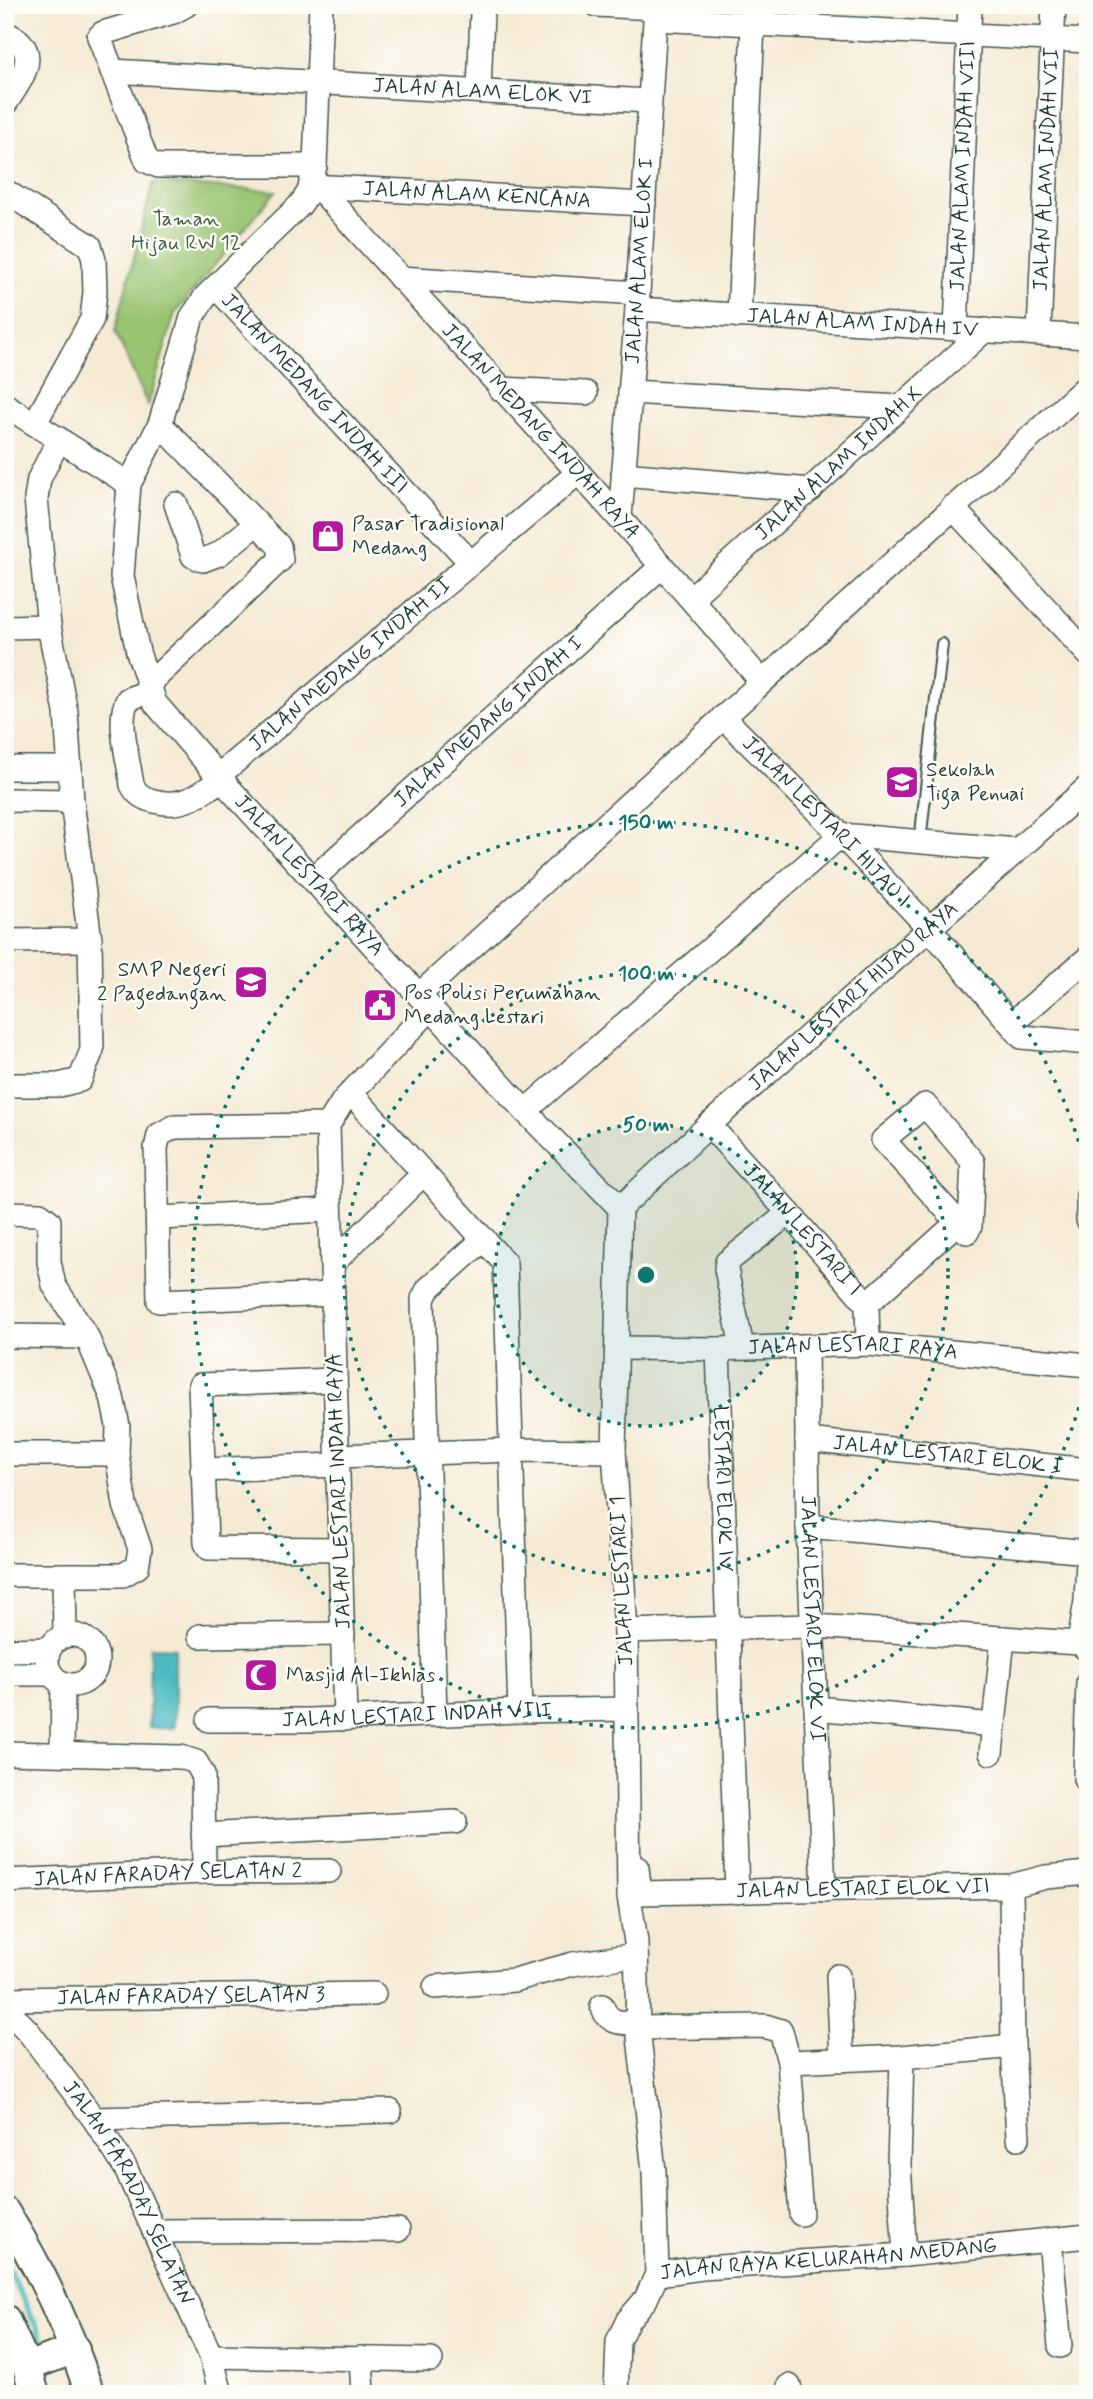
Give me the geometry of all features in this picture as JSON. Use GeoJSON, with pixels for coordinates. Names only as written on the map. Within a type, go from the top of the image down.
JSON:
{"type":"FeatureCollection","features":[{"type":"Feature","properties":{"kind":"street"},"geometry":{"type":"LineString","coordinates":[[113,71],[99,37],[101,35],[173,12],[186,5]]}},
{"type":"Feature","properties":{"kind":"street"},"geometry":{"type":"LineString","coordinates":[[5,405],[129,484],[160,424],[192,317],[206,296],[300,205],[315,179],[321,5]]}},
{"type":"Feature","properties":{"kind":"street"},"geometry":{"type":"LineString","coordinates":[[479,91],[482,13],[485,5]]}},
{"type":"Feature","properties":{"kind":"street"},"geometry":{"type":"LineString","coordinates":[[597,5],[656,11],[753,14],[968,34],[1088,41]]}},
{"type":"Feature","properties":{"kind":"street","name":"JALAN ALAM INDAH VIII"},"geometry":{"type":"LineString","coordinates":[[956,329],[970,5]]}},
{"type":"Feature","properties":{"kind":"street","name":"JALAN ALAM INDAH VII"},"geometry":{"type":"LineString","coordinates":[[1039,332],[1054,5]]}},
{"type":"Feature","properties":{"kind":"street","name":"JALAN ALAM ELOK I"},"geometry":{"type":"LineString","coordinates":[[620,517],[638,301],[656,11]]}},
{"type":"Feature","properties":{"kind":"street"},"geometry":{"type":"LineString","coordinates":[[739,316],[753,14]]}},
{"type":"Feature","properties":{"kind":"street"},"geometry":{"type":"LineString","coordinates":[[5,33],[20,42],[28,58],[23,77],[5,104]]}},
{"type":"Feature","properties":{"kind":"street","name":"JALAN ALAM ELOK VI"},"geometry":{"type":"LineString","coordinates":[[113,71],[649,101]]}},
{"type":"Feature","properties":{"kind":"street","name":"JALAN ALAM KENCANA"},"geometry":{"type":"LineString","coordinates":[[113,71],[144,155],[153,165],[644,204]]}},
{"type":"Feature","properties":{"kind":"street","name":"JALAN MEDANG INDAH RAYA"},"geometry":{"type":"LineString","coordinates":[[315,179],[500,389],[620,517],[762,682]]}},
{"type":"Feature","properties":{"kind":"street"},"geometry":{"type":"LineString","coordinates":[[5,191],[90,246],[94,260],[92,319],[35,424]]}},
{"type":"Feature","properties":{"kind":"street","name":"JALAN ALAM INDAH IV"},"geometry":{"type":"LineString","coordinates":[[400,278],[638,301],[739,316],[1088,337]]}},
{"type":"Feature","properties":{"kind":"street","name":"JALAN MEDANG INDAH III"},"geometry":{"type":"LineString","coordinates":[[216,286],[471,563]]}},
{"type":"Feature","properties":{"kind":"street","name":"JALAN ALAM INDAH X"},"geometry":{"type":"LineString","coordinates":[[691,598],[985,330]]}},
{"type":"Feature","properties":{"kind":"street"},"geometry":{"type":"LineString","coordinates":[[500,389],[586,393]]}},
{"type":"Feature","properties":{"kind":"street"},"geometry":{"type":"LineString","coordinates":[[333,1294],[159,1301],[156,1148],[159,1135],[174,1127],[328,1125],[425,1001],[723,717],[952,507],[1086,391]]}},
{"type":"Feature","properties":{"kind":"street"},"geometry":{"type":"LineString","coordinates":[[630,392],[900,407]]}},
{"type":"Feature","properties":{"kind":"street"},"geometry":{"type":"LineString","coordinates":[[150,687],[281,559],[279,546],[160,424]]}},
{"type":"Feature","properties":{"kind":"street"},"geometry":{"type":"LineString","coordinates":[[5,1085],[59,1085],[80,1080],[92,1050],[90,940],[72,801],[66,712],[49,626],[36,499],[39,479],[59,439]]}},
{"type":"Feature","properties":{"kind":"street","name":"JALAN MEDANG INDAH II"},"geometry":{"type":"LineString","coordinates":[[150,687],[128,699],[124,707],[132,785],[136,793],[153,801],[183,803],[220,778],[579,472]]}},
{"type":"Feature","properties":{"kind":"street"},"geometry":{"type":"LineString","coordinates":[[623,474],[810,489]]}},
{"type":"Feature","properties":{"kind":"street","name":"JALAN LESTARI RAYA"},"geometry":{"type":"LineString","coordinates":[[129,484],[122,576],[138,652],[155,703],[220,778],[525,1111],[620,1208]]}},
{"type":"Feature","properties":{"kind":"street"},"geometry":{"type":"LineString","coordinates":[[176,504],[193,556],[203,560],[219,554],[257,524]]}},
{"type":"Feature","properties":{"kind":"street"},"geometry":{"type":"LineString","coordinates":[[952,507],[1080,630],[1088,654]]}},
{"type":"Feature","properties":{"kind":"street","name":"JALAN MEDANG INDAH I"},"geometry":{"type":"LineString","coordinates":[[314,878],[662,566]]}},
{"type":"Feature","properties":{"kind":"street"},"geometry":{"type":"LineString","coordinates":[[5,627],[49,626]]}},
{"type":"Feature","properties":{"kind":"street","name":"JALAN LESTARI HIJAU I"},"geometry":{"type":"LineString","coordinates":[[723,717],[930,929],[1024,1038],[1088,1043]]}},
{"type":"Feature","properties":{"kind":"street"},"geometry":{"type":"LineString","coordinates":[[5,768],[70,768]]}},
{"type":"Feature","properties":{"kind":"street","name":"JALAN LESTARI HIJAU RAYA"},"geometry":{"type":"LineString","coordinates":[[620,1208],[709,1125],[1088,787]]}},
{"type":"Feature","properties":{"kind":"street"},"geometry":{"type":"LineString","coordinates":[[5,800],[72,801]]}},
{"type":"Feature","properties":{"kind":"street"},"geometry":{"type":"LineString","coordinates":[[525,1111],[841,835],[1017,850]]}},
{"type":"Feature","properties":{"kind":"street"},"geometry":{"type":"LineString","coordinates":[[5,941],[90,940]]}},
{"type":"Feature","properties":{"kind":"street"},"geometry":{"type":"LineString","coordinates":[[1012,1023],[1088,958]]}},
{"type":"Feature","properties":{"kind":"street"},"geometry":{"type":"LineString","coordinates":[[351,1093],[484,1239],[506,1268],[520,1711]]}},
{"type":"Feature","properties":{"kind":"street"},"geometry":{"type":"LineString","coordinates":[[923,1105],[973,1162],[970,1226],[967,1232],[957,1223],[883,1140],[923,1105]]}},
{"type":"Feature","properties":{"kind":"street","name":"JALAN LESTARI INDAH RAYA"},"geometry":{"type":"LineString","coordinates":[[328,1125],[345,1719]]}},
{"type":"Feature","properties":{"kind":"street","name":"JALAN LESTARI I"},"geometry":{"type":"LineString","coordinates":[[709,1125],[867,1304],[868,1345]]}},
{"type":"Feature","properties":{"kind":"street"},"geometry":{"type":"LineString","coordinates":[[332,1264],[424,1173]]}},
{"type":"Feature","properties":{"kind":"street"},"geometry":{"type":"LineString","coordinates":[[1088,1196],[1088,1220]]}},
{"type":"Feature","properties":{"kind":"street","name":"JALAN LESTARI 1"},"geometry":{"type":"LineString","coordinates":[[620,1208],[614,1451],[626,1631],[629,1896],[636,1955],[638,2026],[654,2171],[657,2274]]}},
{"type":"Feature","properties":{"kind":"street"},"geometry":{"type":"LineString","coordinates":[[159,1217],[330,1210]]}},
{"type":"Feature","properties":{"kind":"street"},"geometry":{"type":"LineString","coordinates":[[5,1213],[40,1214],[49,1221],[49,1262],[54,1285],[87,1337],[112,1397],[118,1426],[117,1454],[125,1505],[140,1549],[137,1567],[123,1574],[5,1575]]}},
{"type":"Feature","properties":{"kind":"street"},"geometry":{"type":"LineString","coordinates":[[742,1348],[726,1269],[727,1262],[789,1213]]}},
{"type":"Feature","properties":{"kind":"street"},"geometry":{"type":"LineString","coordinates":[[867,1304],[957,1223]]}},
{"type":"Feature","properties":{"kind":"street"},"geometry":{"type":"LineString","coordinates":[[435,1715],[426,1453],[424,1293],[484,1239]]}},
{"type":"Feature","properties":{"kind":"street"},"geometry":{"type":"LineString","coordinates":[[5,1336],[87,1337]]}},
{"type":"Feature","properties":{"kind":"street","name":"JALAN LESTARI RAYA"},"geometry":{"type":"LineString","coordinates":[[617,1348],[718,1349],[868,1345],[1088,1365]]}},
{"type":"Feature","properties":{"kind":"street","name":"JALAN LESTARI ELOK VI"},"geometry":{"type":"LineString","coordinates":[[807,1346],[808,1526],[824,1890]]}},
{"type":"Feature","properties":{"kind":"street","name":"LESTARI ELOK IV"},"geometry":{"type":"LineString","coordinates":[[718,1349],[737,1892]]}},
{"type":"Feature","properties":{"kind":"street"},"geometry":{"type":"LineString","coordinates":[[335,1380],[200,1384],[202,1470],[206,1543],[209,1548],[340,1549]]}},
{"type":"Feature","properties":{"kind":"street","name":"JALAN LESTARI ELOK I"},"geometry":{"type":"LineString","coordinates":[[807,1440],[1088,1470]]}},
{"type":"Feature","properties":{"kind":"street"},"geometry":{"type":"LineString","coordinates":[[202,1470],[426,1453],[614,1451]]}},
{"type":"Feature","properties":{"kind":"street"},"geometry":{"type":"LineString","coordinates":[[5,1454],[117,1454]]}},
{"type":"Feature","properties":{"kind":"street"},"geometry":{"type":"LineString","coordinates":[[808,1526],[1088,1552]]}},
{"type":"Feature","properties":{"kind":"street"},"geometry":{"type":"LineString","coordinates":[[626,1631],[813,1626],[1084,1646],[1088,1560]]}},
{"type":"Feature","properties":{"kind":"street"},"geometry":{"type":"LineString","coordinates":[[62,1753],[57,1679],[47,1662],[57,1642],[64,1576]]}},
{"type":"Feature","properties":{"kind":"street"},"geometry":{"type":"LineString","coordinates":[[200,1636],[343,1634]]}},
{"type":"Feature","properties":{"kind":"street"},"geometry":{"type":"LineString","coordinates":[[5,1650],[81,1636],[94,1646],[98,1661],[92,1675],[79,1684],[5,1674]]}},
{"type":"Feature","properties":{"kind":"street"},"geometry":{"type":"LineString","coordinates":[[991,1753],[1003,1638]]}},
{"type":"Feature","properties":{"kind":"street"},"geometry":{"type":"LineString","coordinates":[[1084,1779],[1088,1682]]}},
{"type":"Feature","properties":{"kind":"street"},"geometry":{"type":"LineString","coordinates":[[816,1708],[994,1726]]}},
{"type":"Feature","properties":{"kind":"street","name":"JALAN LESTARI INDAH VIII"},"geometry":{"type":"LineString","coordinates":[[209,1720],[345,1719],[627,1709]]}},
{"type":"Feature","properties":{"kind":"street"},"geometry":{"type":"LineString","coordinates":[[5,1753],[181,1757],[196,1762],[203,1775],[204,1872]]}},
{"type":"Feature","properties":{"kind":"street","name":"JALAN LESTARI ELOK VII"},"geometry":{"type":"LineString","coordinates":[[626,1780],[631,1786],[633,1796],[639,1892],[1011,1886],[1046,1877],[1088,1872]]}},
{"type":"Feature","properties":{"kind":"street","name":"JALAN FARADAY SELATAN 2"},"geometry":{"type":"LineString","coordinates":[[203,1835],[455,1822]]}},
{"type":"Feature","properties":{"kind":"street","name":"JALAN FARADAY SELATAN 2"},"geometry":{"type":"LineString","coordinates":[[5,1881],[204,1872],[329,1871]]}},
{"type":"Feature","properties":{"kind":"street"},"geometry":{"type":"LineString","coordinates":[[1011,1886],[1013,2046],[1018,2138]]}},
{"type":"Feature","properties":{"kind":"street"},"geometry":{"type":"LineString","coordinates":[[435,1987],[514,1980],[573,1964],[636,1955]]}},
{"type":"Feature","properties":{"kind":"street"},"geometry":{"type":"LineString","coordinates":[[838,1976],[842,2060]]}},
{"type":"Feature","properties":{"kind":"street","name":"JALAN FARADAY SELATAN 3"},"geometry":{"type":"LineString","coordinates":[[5,1999],[374,1994]]}},
{"type":"Feature","properties":{"kind":"street"},"geometry":{"type":"LineString","coordinates":[[602,2006],[605,2014],[612,2020],[638,2026],[765,2026],[781,2031],[789,2062],[802,2214]]}},
{"type":"Feature","properties":{"kind":"street","name":"JALAN FARADAY SELATAN"},"geometry":{"type":"LineString","coordinates":[[5,2008],[28,2031],[94,2119],[125,2167],[211,2356],[221,2394]]}},
{"type":"Feature","properties":{"kind":"street"},"geometry":{"type":"LineString","coordinates":[[789,2062],[902,2057],[1013,2046]]}},
{"type":"Feature","properties":{"kind":"street"},"geometry":{"type":"LineString","coordinates":[[902,2057],[899,2165],[905,2255]]}},
{"type":"Feature","properties":{"kind":"street"},"geometry":{"type":"LineString","coordinates":[[94,2119],[390,2111]]}},
{"type":"Feature","properties":{"kind":"street"},"geometry":{"type":"LineString","coordinates":[[5,2212],[29,2250],[51,2358],[35,2394]]}},
{"type":"Feature","properties":{"kind":"street"},"geometry":{"type":"LineString","coordinates":[[155,2231],[398,2230]]}},
{"type":"Feature","properties":{"kind":"street","name":"JALAN RAYA KELURAHAN MEDANG"},"geometry":{"type":"LineString","coordinates":[[615,2394],[618,2341],[628,2320],[646,2298],[657,2274],[702,2268],[905,2255],[1088,2235]]}},
{"type":"Feature","properties":{"kind":"street"},"geometry":{"type":"LineString","coordinates":[[1050,2240],[1060,2346]]}},
{"type":"Feature","properties":{"kind":"street"},"geometry":{"type":"LineString","coordinates":[[5,2319],[90,2394]]}},
{"type":"Feature","properties":{"kind":"street"},"geometry":{"type":"LineString","coordinates":[[211,2356],[431,2360]]}},
{"type":"Feature","properties":{"kind":"street"},"geometry":{"type":"LineString","coordinates":[[361,2358],[363,2394]]}},
{"type":"Feature","properties":{"kind":"lane"},"geometry":{"type":"LineString","coordinates":[[920,842],[942,644]]}},
{"type":"Feature","properties":{"kind":"green space","name":"Taman Hijau RW 12"},"geometry":{"type":"Polygon","coordinates":[[[153,183],[276,191],[175,313],[148,406],[115,331],[153,183]]]}},
{"type":"Feature","properties":{"kind":"water"},"geometry":{"type":"Polygon","coordinates":[[[150,1647],[175,1648],[175,1728],[149,1728],[150,1647]]]}},
{"type":"Feature","properties":{"kind":"waterway"},"geometry":{"type":"LineString","coordinates":[[5,2262],[46,2347]]}},
{"type":"Feature","properties":{"kind":"waterway"},"geometry":{"type":"LineString","coordinates":[[62,2387],[64,2394]]}},
{"type":"Feature","properties":{"kind":"place","name":"Pasar Tradisional Medang"},"geometry":{"type":"Point","coordinates":[328,536]}},
{"type":"Feature","properties":{"kind":"place","name":"Sekolah Tiga Penuai"},"geometry":{"type":"Point","coordinates":[902,782]}},
{"type":"Feature","properties":{"kind":"place","name":"SMP Negeri 2 Pagedangan"},"geometry":{"type":"Point","coordinates":[251,982]}},
{"type":"Feature","properties":{"kind":"place","name":"Pos Polisi Perumahan Medang Lestari"},"geometry":{"type":"Point","coordinates":[380,1005]}},
{"type":"Feature","properties":{"kind":"place","name":"Masjid Al-Ikhlas"},"geometry":{"type":"Point","coordinates":[261,1675]}}]}
